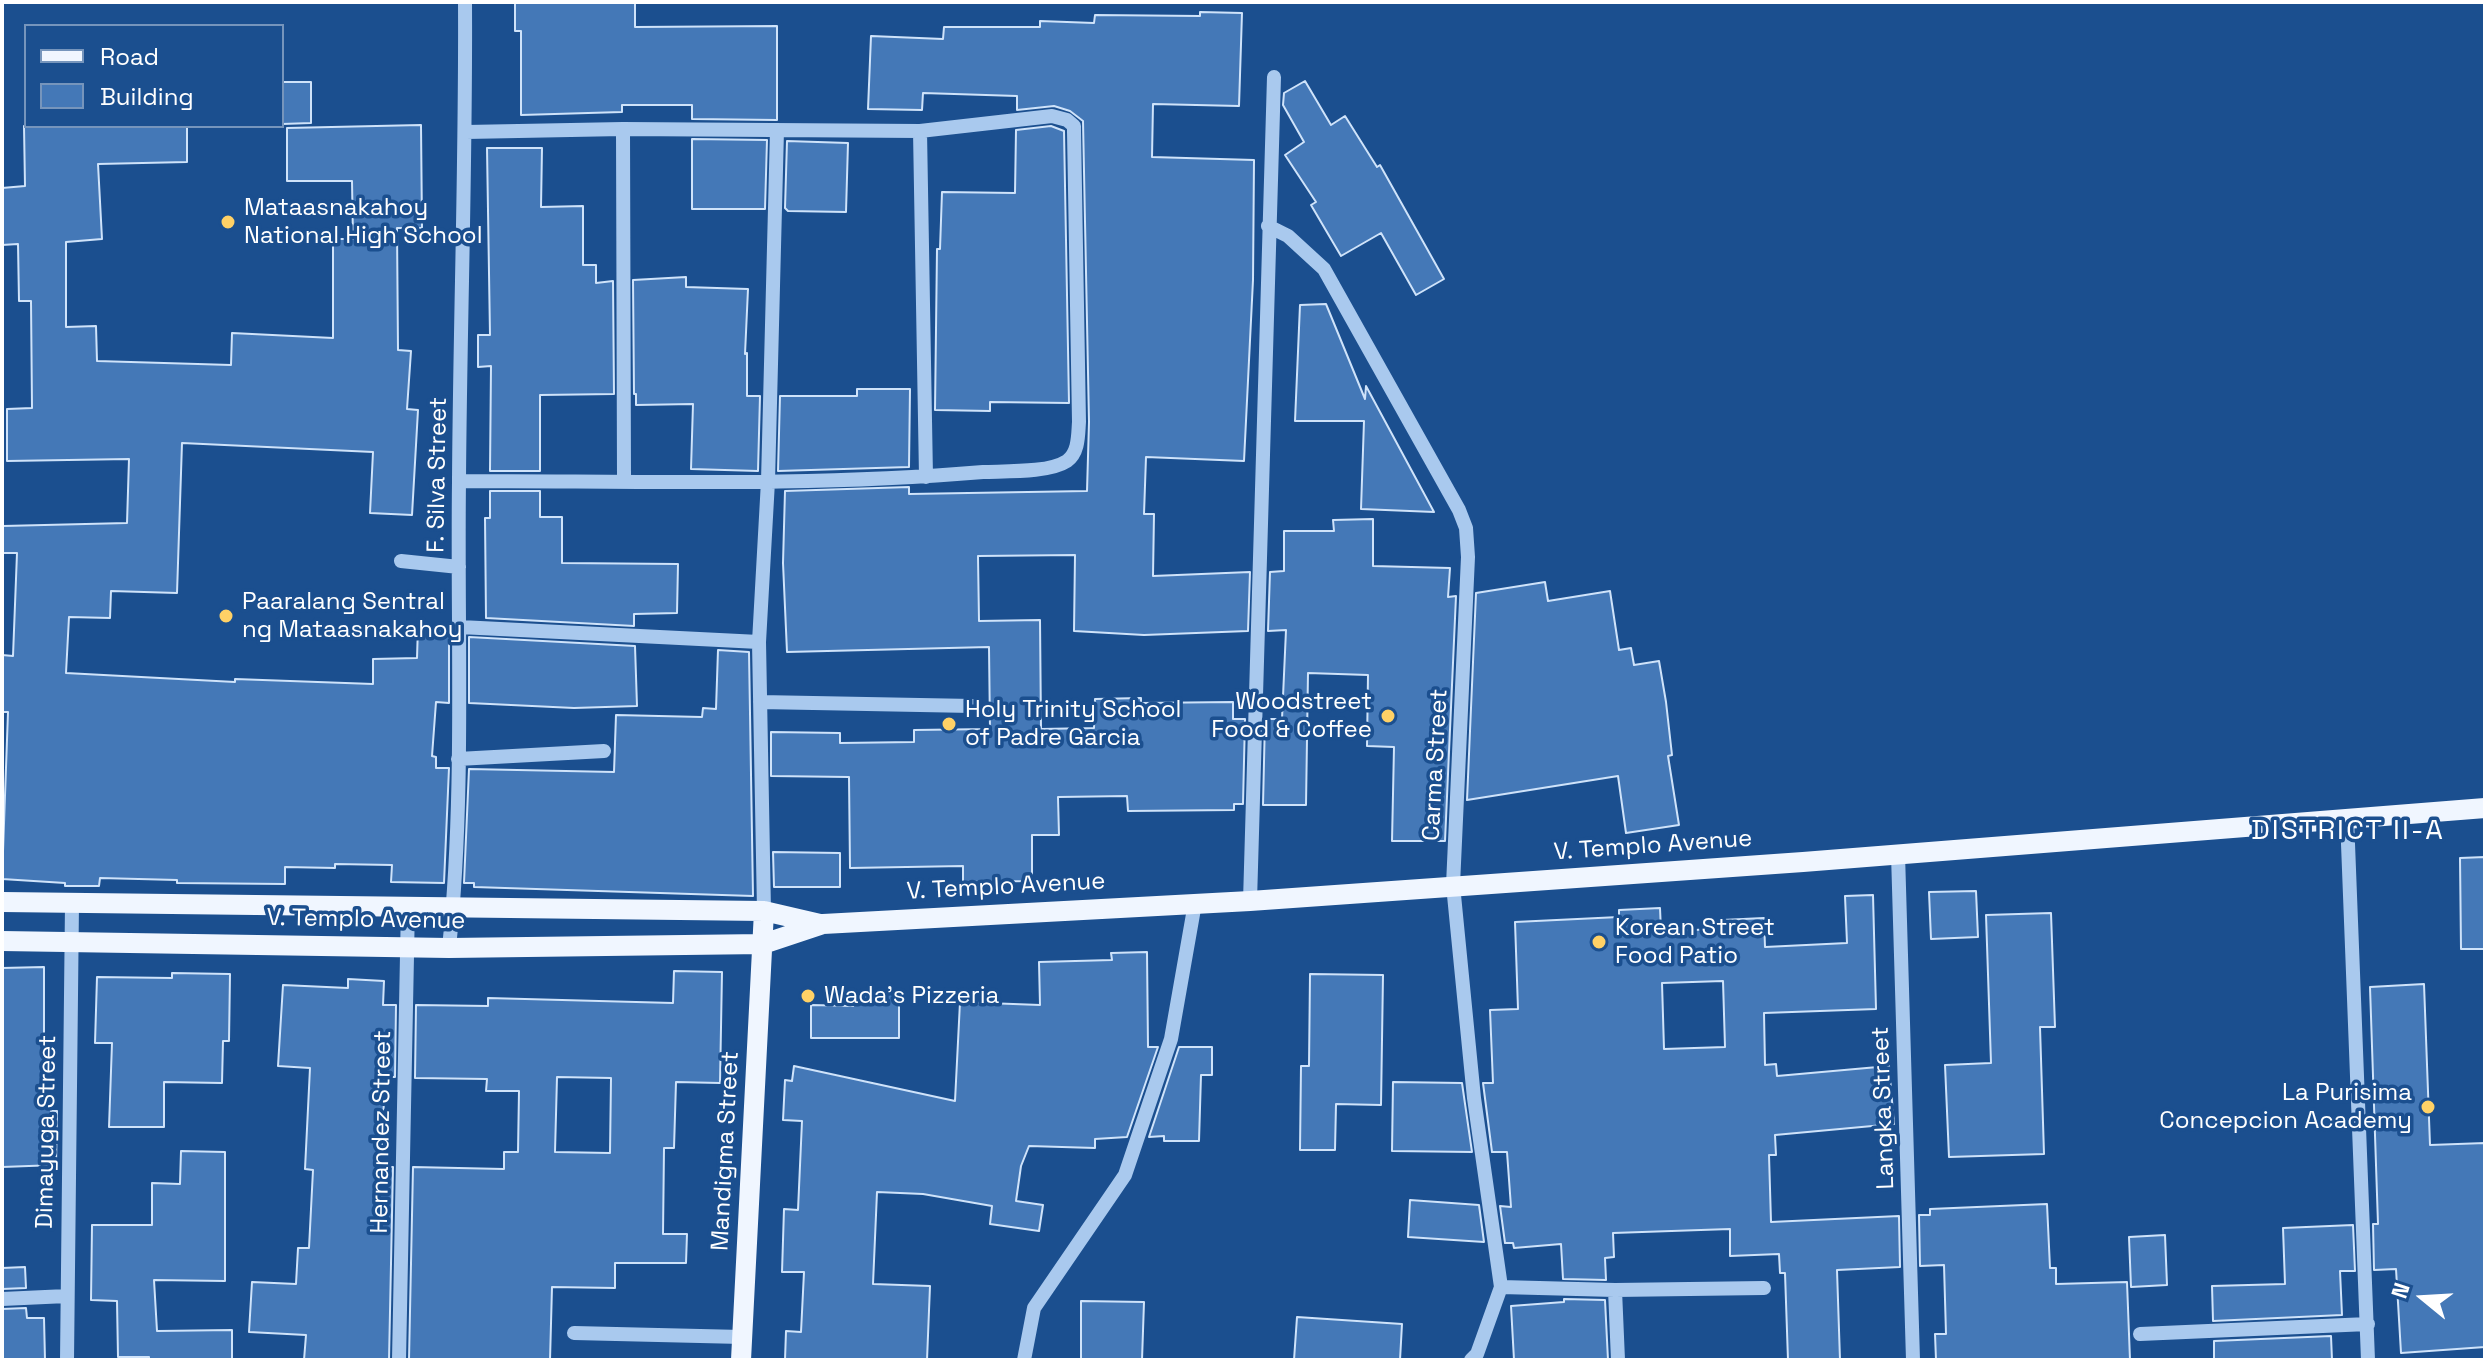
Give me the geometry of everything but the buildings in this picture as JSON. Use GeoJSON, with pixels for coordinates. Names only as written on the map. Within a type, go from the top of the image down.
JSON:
{"type":"FeatureCollection","features":[{"type":"Feature","properties":{"kind":"main road","name":"V. Templo Avenue"},"geometry":{"type":"LineString","coordinates":[[2,941],[449,948],[763,944],[823,924],[1250,901],[2485,808]]}},
{"type":"Feature","properties":{"kind":"main road","name":"V. Templo Avenue"},"geometry":{"type":"LineString","coordinates":[[2,902],[764,911],[823,924]]}},
{"type":"Feature","properties":{"kind":"main road","name":"Mandigma Street"},"geometry":{"type":"LineString","coordinates":[[741,1360],[764,911]]}},
{"type":"Feature","properties":{"kind":"street","name":"F. Silva Street"},"geometry":{"type":"LineString","coordinates":[[449,948],[454,906],[458,759],[465,2]]}},
{"type":"Feature","properties":{"kind":"street"},"geometry":{"type":"LineString","coordinates":[[1250,901],[1274,77]]}},
{"type":"Feature","properties":{"kind":"street"},"geometry":{"type":"LineString","coordinates":[[459,481],[768,481],[926,477],[1053,466],[1068,460],[1076,449],[1079,422],[1074,126],[1067,120],[1052,116],[920,131],[623,129],[466,132]]}},
{"type":"Feature","properties":{"kind":"street"},"geometry":{"type":"LineString","coordinates":[[623,129],[624,481]]}},
{"type":"Feature","properties":{"kind":"street"},"geometry":{"type":"LineString","coordinates":[[764,911],[759,642],[768,481],[777,130]]}},
{"type":"Feature","properties":{"kind":"street"},"geometry":{"type":"LineString","coordinates":[[920,131],[926,477]]}},
{"type":"Feature","properties":{"kind":"street","name":"Carma Street"},"geometry":{"type":"LineString","coordinates":[[1268,226],[1288,236],[1324,269],[1459,510],[1466,528],[1468,557],[1453,885],[1474,1098],[1501,1287],[1487,1331],[1471,1360]]}},
{"type":"Feature","properties":{"kind":"street"},"geometry":{"type":"LineString","coordinates":[[401,561],[459,567]]}},
{"type":"Feature","properties":{"kind":"street"},"geometry":{"type":"LineString","coordinates":[[460,627],[759,642]]}},
{"type":"Feature","properties":{"kind":"street"},"geometry":{"type":"LineString","coordinates":[[760,702],[973,706]]}},
{"type":"Feature","properties":{"kind":"street"},"geometry":{"type":"LineString","coordinates":[[458,759],[604,751]]}},
{"type":"Feature","properties":{"kind":"street"},"geometry":{"type":"LineString","coordinates":[[2347,818],[2368,1360]]}},
{"type":"Feature","properties":{"kind":"street","name":"Langka Street"},"geometry":{"type":"LineString","coordinates":[[1898,854],[1913,1360]]}},
{"type":"Feature","properties":{"kind":"street"},"geometry":{"type":"LineString","coordinates":[[1024,1360],[1034,1308],[1125,1175],[1171,1039],[1195,903]]}},
{"type":"Feature","properties":{"kind":"street","name":"Dimayuga Street"},"geometry":{"type":"LineString","coordinates":[[67,1360],[72,904]]}},
{"type":"Feature","properties":{"kind":"street","name":"Hernandez Street"},"geometry":{"type":"LineString","coordinates":[[399,1360],[408,905]]}},
{"type":"Feature","properties":{"kind":"street"},"geometry":{"type":"LineString","coordinates":[[1501,1287],[1615,1290],[1764,1288]]}},
{"type":"Feature","properties":{"kind":"street"},"geometry":{"type":"LineString","coordinates":[[1615,1290],[1618,1360]]}},
{"type":"Feature","properties":{"kind":"street"},"geometry":{"type":"LineString","coordinates":[[2,1299],[67,1296]]}},
{"type":"Feature","properties":{"kind":"street"},"geometry":{"type":"LineString","coordinates":[[2140,1334],[2368,1324]]}},
{"type":"Feature","properties":{"kind":"street"},"geometry":{"type":"LineString","coordinates":[[574,1333],[742,1337]]}},
{"type":"Feature","properties":{"kind":"place","name":"Mataasnakahoy National High School"},"geometry":{"type":"Point","coordinates":[228,222]}},
{"type":"Feature","properties":{"kind":"place","name":"Paaralang Sentral ng Mataasnakahoy"},"geometry":{"type":"Point","coordinates":[226,616]}},
{"type":"Feature","properties":{"kind":"place","name":"Woodstreet Food & Coffee"},"geometry":{"type":"Point","coordinates":[1388,716]}},
{"type":"Feature","properties":{"kind":"place","name":"Holy Trinity School of Padre Garcia"},"geometry":{"type":"Point","coordinates":[949,724]}},
{"type":"Feature","properties":{"kind":"place","name":"Korean Street Food Patio"},"geometry":{"type":"Point","coordinates":[1599,942]}},
{"type":"Feature","properties":{"kind":"place","name":"Wada's Pizzeria"},"geometry":{"type":"Point","coordinates":[808,996]}},
{"type":"Feature","properties":{"kind":"place","name":"La Purisima Concepcion Academy"},"geometry":{"type":"Point","coordinates":[2428,1107]}},
{"type":"Feature","properties":{"kind":"district","name":"DISTRICT II-A"},"geometry":{"type":"Point","coordinates":[2348,831]}}]}
